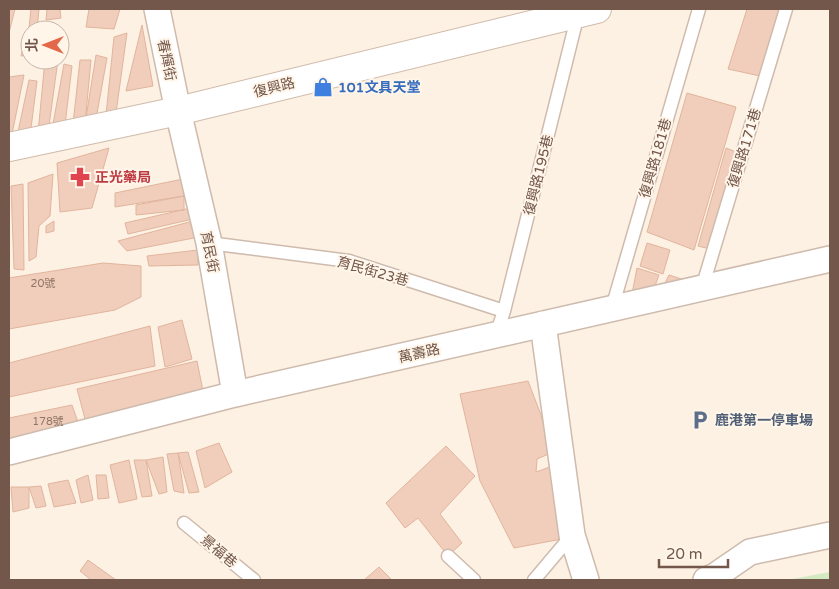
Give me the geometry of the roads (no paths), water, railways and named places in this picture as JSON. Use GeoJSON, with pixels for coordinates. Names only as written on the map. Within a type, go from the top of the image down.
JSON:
{"type":"FeatureCollection","features":[{"type":"Feature","properties":{"kind":"street","name":"春輝街"},"geometry":{"type":"LineString","coordinates":[[157,9],[178,111]]}},
{"type":"Feature","properties":{"kind":"street","name":"復興路"},"geometry":{"type":"LineString","coordinates":[[9,147],[178,111],[588,11]]}},
{"type":"Feature","properties":{"kind":"street","name":"育民街"},"geometry":{"type":"LineString","coordinates":[[178,111],[209,243],[235,394]]}},
{"type":"Feature","properties":{"kind":"street","name":"萬壽路"},"geometry":{"type":"LineString","coordinates":[[9,452],[235,394],[830,259]]}},
{"type":"Feature","properties":{"kind":"street"},"geometry":{"type":"LineString","coordinates":[[543,324],[572,535],[586,580]]}},
{"type":"Feature","properties":{"kind":"street"},"geometry":{"type":"LineString","coordinates":[[713,579],[750,552],[830,535]]}},
{"type":"Feature","properties":{"kind":"lane","name":"復興路181巷"},"geometry":{"type":"LineString","coordinates":[[612,308],[698,9]]}},
{"type":"Feature","properties":{"kind":"lane","name":"復興路171巷"},"geometry":{"type":"LineString","coordinates":[[702,288],[786,9]]}},
{"type":"Feature","properties":{"kind":"lane","name":"復興路195巷"},"geometry":{"type":"LineString","coordinates":[[496,335],[588,11]]}},
{"type":"Feature","properties":{"kind":"lane","name":"育民街23巷"},"geometry":{"type":"LineString","coordinates":[[209,243],[349,261],[504,311]]}},
{"type":"Feature","properties":{"kind":"lane","name":"景福巷"},"geometry":{"type":"LineString","coordinates":[[184,523],[254,580]]}},
{"type":"Feature","properties":{"kind":"lane"},"geometry":{"type":"LineString","coordinates":[[534,580],[572,535]]}},
{"type":"Feature","properties":{"kind":"lane"},"geometry":{"type":"LineString","coordinates":[[448,556],[474,580]]}},
{"type":"Feature","properties":{"kind":"place","name":"101文具天堂"},"geometry":{"type":"Point","coordinates":[323,87]}},
{"type":"Feature","properties":{"kind":"place","name":"正光藥局"},"geometry":{"type":"Point","coordinates":[80,177]}},
{"type":"Feature","properties":{"kind":"place","name":"鹿港第一停車場"},"geometry":{"type":"Point","coordinates":[700,420]}}]}
